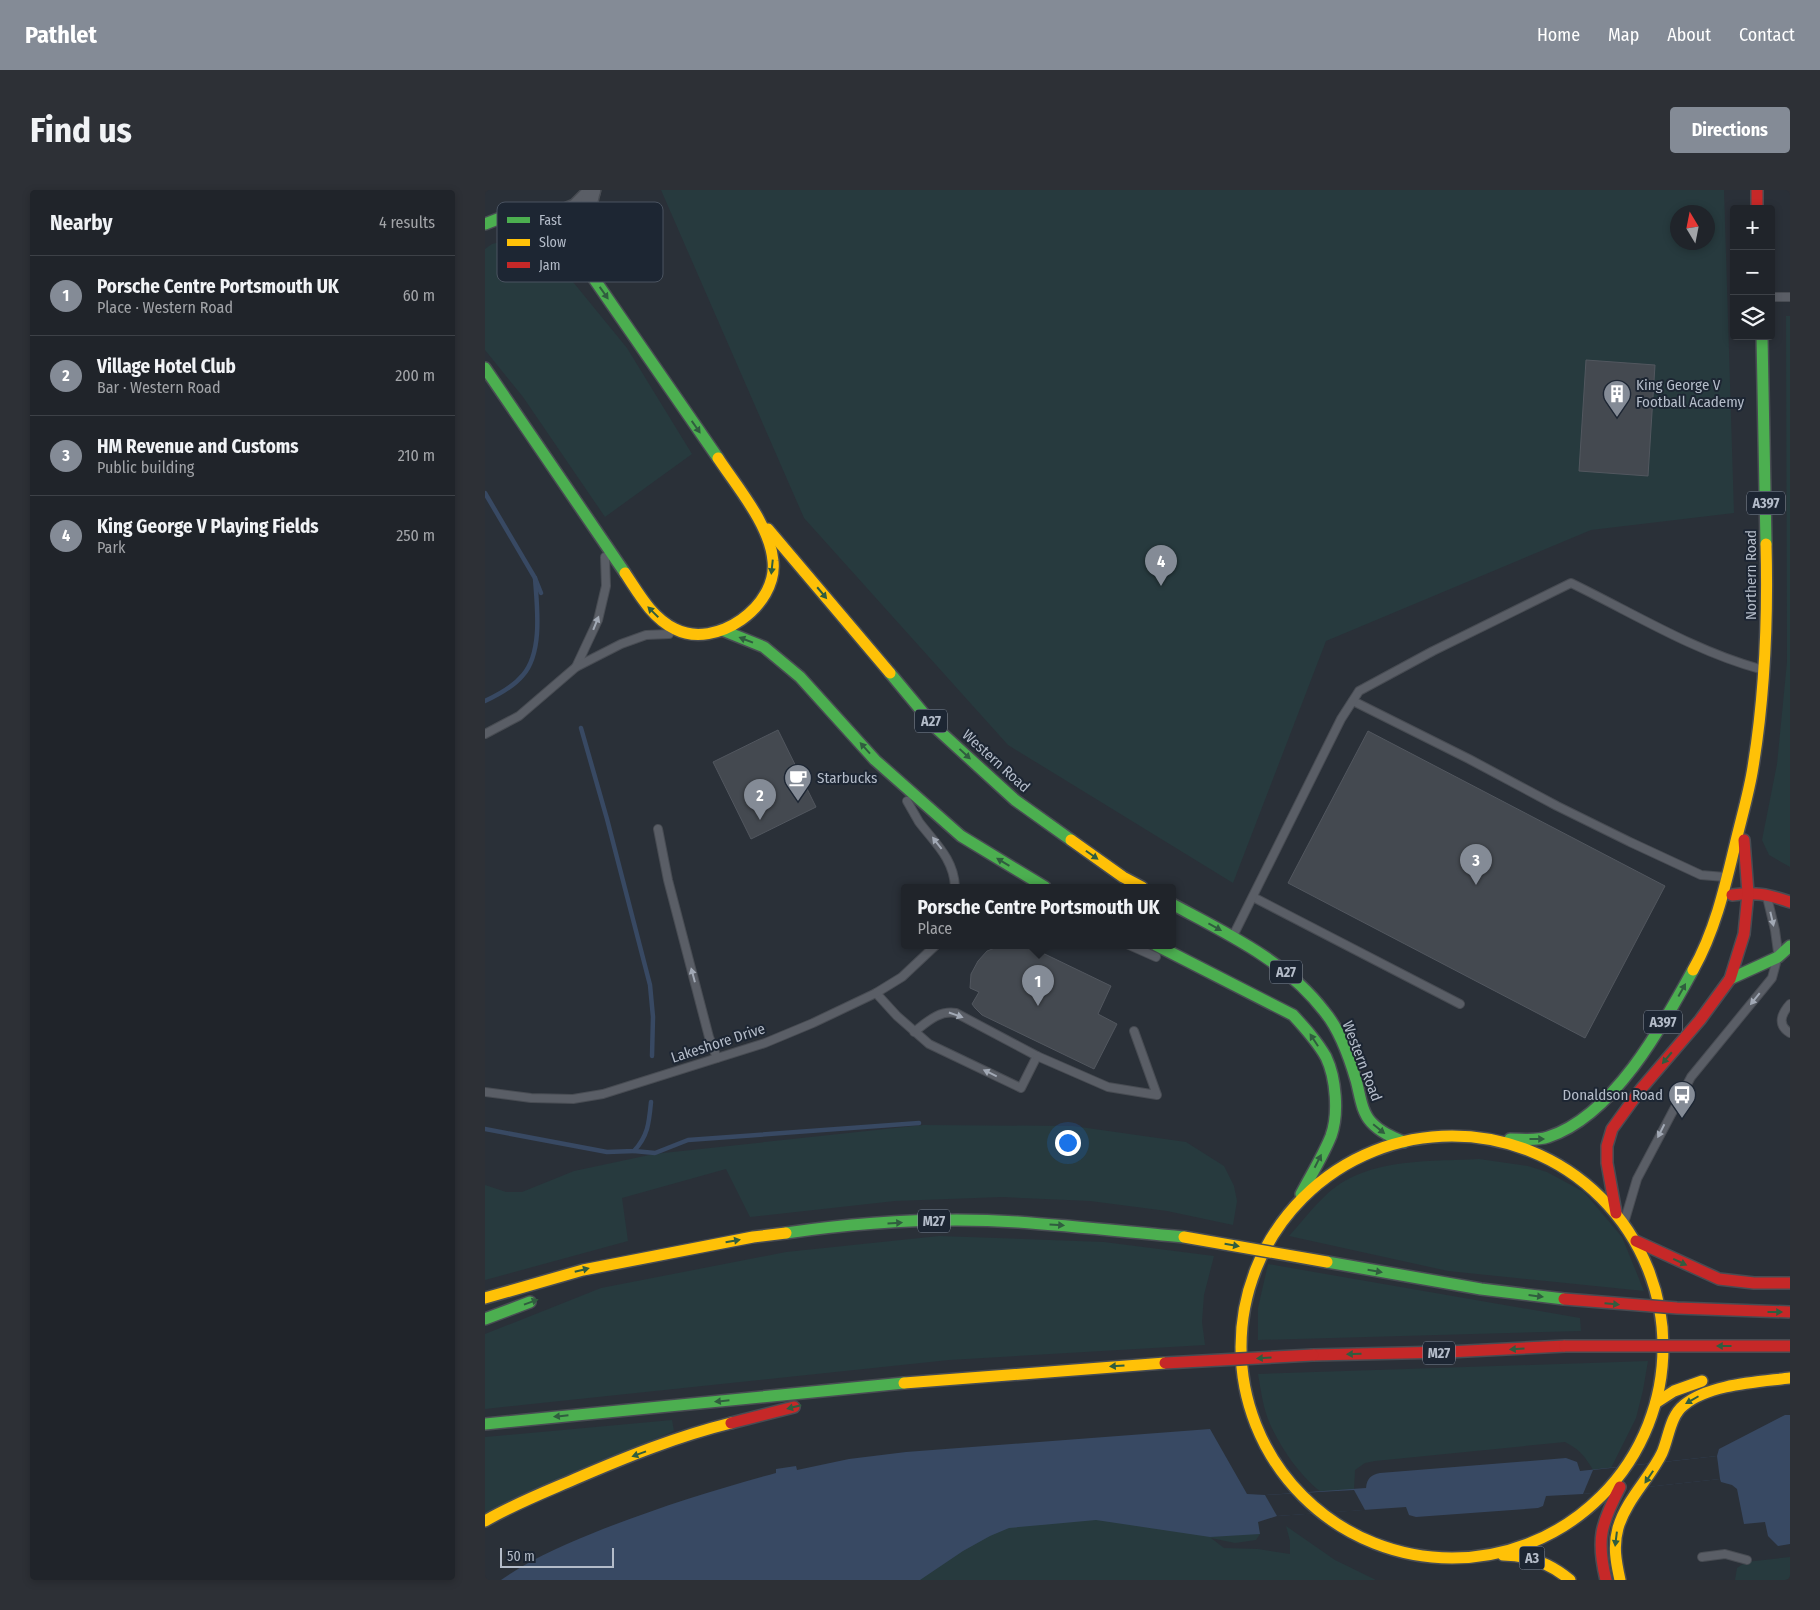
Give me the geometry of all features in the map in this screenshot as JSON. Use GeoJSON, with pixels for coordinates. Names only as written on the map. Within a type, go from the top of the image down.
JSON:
{"type":"FeatureCollection","features":[{"type":"Feature","properties":{"kind":"main road"},"geometry":{"type":"LineString","coordinates":[[1757,190],[1757,205]]}},
{"type":"Feature","properties":{"kind":"main road"},"geometry":{"type":"LineString","coordinates":[[485,210],[497,215]]}},
{"type":"Feature","properties":{"kind":"main road"},"geometry":{"type":"LineString","coordinates":[[485,224],[497,219]]}},
{"type":"Feature","properties":{"kind":"main road"},"geometry":{"type":"LineString","coordinates":[[485,368],[648,607],[666,624],[683,632],[701,634],[722,630],[744,619],[762,600],[771,585],[773,558],[757,515],[596,282]]}},
{"type":"Feature","properties":{"kind":"main road","name":"Northern Road"},"geometry":{"type":"LineString","coordinates":[[1488,1139],[1546,1138],[1566,1130],[1593,1112],[1637,1061],[1669,1014],[1699,960],[1723,897],[1753,767],[1764,670],[1767,592],[1762,340]]}},
{"type":"Feature","properties":{"kind":"main road","name":"Western Road"},"geometry":{"type":"LineString","coordinates":[[757,515],[935,727],[1015,800],[1123,877],[1136,884]]}},
{"type":"Feature","properties":{"kind":"main road"},"geometry":{"type":"LineString","coordinates":[[722,630],[764,647],[800,677],[893,776],[961,836],[1040,884]]}},
{"type":"Feature","properties":{"kind":"main road","name":"Northern Road"},"geometry":{"type":"LineString","coordinates":[[1616,1213],[1607,1163],[1607,1146],[1612,1129],[1641,1089],[1700,1020],[1730,979],[1744,934],[1748,893],[1743,813]]}},
{"type":"Feature","properties":{"kind":"main road"},"geometry":{"type":"LineString","coordinates":[[1723,897],[1764,891],[1790,902]]}},
{"type":"Feature","properties":{"kind":"main road","name":"Western Road"},"geometry":{"type":"LineString","coordinates":[[1176,906],[1233,937],[1282,968],[1325,1011],[1340,1038],[1356,1081],[1362,1106],[1370,1121],[1384,1133],[1403,1142]]}},
{"type":"Feature","properties":{"kind":"main road"},"geometry":{"type":"LineString","coordinates":[[1730,979],[1778,957],[1790,946]]}},
{"type":"Feature","properties":{"kind":"main road","name":"A27"},"geometry":{"type":"LineString","coordinates":[[1164,949],[1293,1015],[1309,1032],[1326,1058],[1334,1084],[1335,1110],[1331,1134],[1296,1205]]}},
{"type":"Feature","properties":{"kind":"main road"},"geometry":{"type":"LineString","coordinates":[[1606,1580],[1601,1548],[1601,1532],[1633,1457],[1648,1429],[1657,1402],[1662,1377],[1664,1350],[1663,1324],[1652,1276],[1636,1241],[1624,1223],[1601,1196],[1580,1178],[1557,1163],[1529,1150],[1488,1139],[1446,1136],[1403,1142],[1386,1146],[1348,1164],[1322,1180],[1296,1205],[1265,1248],[1255,1271],[1244,1312],[1241,1361],[1246,1395],[1257,1428],[1271,1457],[1289,1482],[1318,1511],[1339,1526],[1371,1543],[1406,1553],[1446,1559],[1488,1556],[1525,1546],[1554,1533],[1578,1517],[1598,1501],[1617,1481],[1633,1457]]}},
{"type":"Feature","properties":{"kind":"main road","name":"M27"},"geometry":{"type":"LineString","coordinates":[[485,1298],[583,1270],[753,1237],[843,1225],[936,1221],[1016,1222],[1184,1237],[1481,1289],[1564,1299],[1664,1309],[1790,1312]]}},
{"type":"Feature","properties":{"kind":"main road"},"geometry":{"type":"LineString","coordinates":[[1636,1241],[1719,1279],[1754,1283],[1790,1283]]}},
{"type":"Feature","properties":{"kind":"main road"},"geometry":{"type":"LineString","coordinates":[[595,1279],[685,1250]]}},
{"type":"Feature","properties":{"kind":"main road"},"geometry":{"type":"LineString","coordinates":[[485,1319],[540,1299]]}},
{"type":"Feature","properties":{"kind":"main road","name":"M27"},"geometry":{"type":"LineString","coordinates":[[485,1424],[945,1379],[1165,1363],[1313,1355],[1448,1352],[1565,1346],[1790,1346]]}},
{"type":"Feature","properties":{"kind":"main road"},"geometry":{"type":"LineString","coordinates":[[1657,1402],[1674,1391],[1712,1378],[1765,1372],[1790,1374]]}},
{"type":"Feature","properties":{"kind":"main road"},"geometry":{"type":"LineString","coordinates":[[1620,1580],[1615,1555],[1615,1537],[1622,1515],[1649,1478],[1663,1452],[1675,1416],[1684,1404],[1700,1396],[1734,1386],[1790,1378]]}},
{"type":"Feature","properties":{"kind":"main road"},"geometry":{"type":"LineString","coordinates":[[485,1521],[507,1508],[603,1467],[702,1430],[817,1402],[945,1379]]}},
{"type":"Feature","properties":{"kind":"main road","name":"A3"},"geometry":{"type":"LineString","coordinates":[[1488,1556],[1510,1555],[1528,1557],[1544,1562],[1560,1571],[1570,1580]]}},
{"type":"Feature","properties":{"kind":"street"},"geometry":{"type":"LineString","coordinates":[[581,202],[592,190]]}},
{"type":"Feature","properties":{"kind":"lane"},"geometry":{"type":"LineString","coordinates":[[1775,297],[1790,297]]}},
{"type":"Feature","properties":{"kind":"lane"},"geometry":{"type":"LineString","coordinates":[[575,667],[597,620],[606,586],[605,542]]}},
{"type":"Feature","properties":{"kind":"lane"},"geometry":{"type":"LineString","coordinates":[[1233,937],[1341,719],[1359,691],[1433,651],[1571,584],[1704,650],[1764,670]]}},
{"type":"Feature","properties":{"kind":"lane"},"geometry":{"type":"LineString","coordinates":[[485,734],[519,716],[575,667],[621,644],[646,635],[683,632]]}},
{"type":"Feature","properties":{"kind":"lane"},"geometry":{"type":"LineString","coordinates":[[1353,701],[1462,755],[1629,842],[1701,875],[1728,877]]}},
{"type":"Feature","properties":{"kind":"lane"},"geometry":{"type":"LineString","coordinates":[[893,776],[919,820],[941,848],[954,875],[955,884]]}},
{"type":"Feature","properties":{"kind":"lane"},"geometry":{"type":"LineString","coordinates":[[658,829],[668,880],[705,1022],[717,1058]]}},
{"type":"Feature","properties":{"kind":"lane"},"geometry":{"type":"LineString","coordinates":[[1745,859],[1754,873]]}},
{"type":"Feature","properties":{"kind":"lane"},"geometry":{"type":"LineString","coordinates":[[1624,1223],[1637,1179],[1691,1077],[1772,978],[1778,957],[1775,930],[1764,891]]}},
{"type":"Feature","properties":{"kind":"lane"},"geometry":{"type":"LineString","coordinates":[[1253,897],[1460,1004]]}},
{"type":"Feature","properties":{"kind":"lane","name":"Lakeshore Drive"},"geometry":{"type":"LineString","coordinates":[[485,1092],[531,1098],[573,1099],[603,1094],[765,1043],[813,1023],[875,993],[902,977],[932,949]]}},
{"type":"Feature","properties":{"kind":"lane"},"geometry":{"type":"LineString","coordinates":[[1138,949],[1162,960]]}},
{"type":"Feature","properties":{"kind":"lane"},"geometry":{"type":"LineString","coordinates":[[1180,966],[1215,974]]}},
{"type":"Feature","properties":{"kind":"lane"},"geometry":{"type":"LineString","coordinates":[[875,993],[914,1032],[929,1044],[1021,1088],[1037,1056]]}},
{"type":"Feature","properties":{"kind":"lane"},"geometry":{"type":"LineString","coordinates":[[1790,1004],[1784,1011],[1781,1020],[1784,1029],[1790,1033]]}},
{"type":"Feature","properties":{"kind":"lane"},"geometry":{"type":"LineString","coordinates":[[914,1032],[940,1014],[946,1012],[956,1013],[1037,1056],[1108,1087],[1157,1095],[1134,1031]]}},
{"type":"Feature","properties":{"kind":"lane"},"geometry":{"type":"LineString","coordinates":[[1702,1557],[1725,1554],[1747,1560]]}},
{"type":"Feature","properties":{"kind":"green space"},"geometry":{"type":"Polygon","coordinates":[[[661,190],[1724,190],[1734,513],[1591,530],[1326,641],[1233,883],[1008,745],[804,518],[661,190]]]}},
{"type":"Feature","properties":{"kind":"green space"},"geometry":{"type":"Polygon","coordinates":[[[497,243],[497,282],[573,282],[627,348],[692,454],[605,517],[523,397],[485,350],[485,249],[497,243]]]}},
{"type":"Feature","properties":{"kind":"green space"},"geometry":{"type":"Polygon","coordinates":[[[1786,316],[1790,316],[1790,867],[1769,855],[1762,840],[1777,764],[1787,662],[1786,316]]]}},
{"type":"Feature","properties":{"kind":"green space"},"geometry":{"type":"Polygon","coordinates":[[[923,1125],[1073,1126],[1186,1142],[1224,1166],[1234,1186],[1237,1201],[1233,1225],[1167,1211],[1090,1201],[1002,1197],[895,1201],[750,1217],[726,1169],[622,1198],[628,1241],[485,1280],[485,1185],[506,1192],[522,1192],[574,1171],[654,1154],[923,1125]]]}},
{"type":"Feature","properties":{"kind":"green space"},"geometry":{"type":"Polygon","coordinates":[[[1479,1159],[1528,1166],[1547,1172],[1584,1192],[1622,1237],[1644,1291],[1448,1271],[1289,1236],[1325,1196],[1341,1183],[1359,1174],[1398,1164],[1479,1159]]]}},
{"type":"Feature","properties":{"kind":"green space"},"geometry":{"type":"Polygon","coordinates":[[[939,1236],[1104,1242],[1214,1256],[1204,1295],[1202,1322],[1205,1345],[949,1360],[485,1409],[485,1334],[601,1288],[786,1252],[939,1236]]]}},
{"type":"Feature","properties":{"kind":"green space"},"geometry":{"type":"Polygon","coordinates":[[[1268,1264],[1580,1318],[1581,1331],[1258,1340],[1258,1308],[1268,1264]]]}},
{"type":"Feature","properties":{"kind":"green space"},"geometry":{"type":"Polygon","coordinates":[[[1648,1361],[1636,1418],[1611,1468],[1593,1470],[1581,1453],[1565,1442],[1365,1463],[1355,1470],[1354,1490],[1321,1492],[1305,1478],[1285,1452],[1274,1433],[1262,1399],[1258,1374],[1648,1361]]]}},
{"type":"Feature","properties":{"kind":"green space"},"geometry":{"type":"Polygon","coordinates":[[[672,1420],[674,1431],[485,1514],[485,1437],[672,1420]]]}},
{"type":"Feature","properties":{"kind":"green space"},"geometry":{"type":"Polygon","coordinates":[[[795,1507],[1258,1522],[1260,1534],[1256,1540],[1235,1543],[1211,1538],[1224,1548],[1258,1549],[1290,1554],[1290,1541],[1286,1526],[1335,1560],[1376,1580],[544,1580],[795,1507]]]}},
{"type":"Feature","properties":{"kind":"green space"},"geometry":{"type":"Polygon","coordinates":[[[1790,1557],[1790,1580],[1735,1580],[1737,1568],[1746,1562],[1790,1557]]]}},
{"type":"Feature","properties":{"kind":"water"},"geometry":{"type":"Polygon","coordinates":[[[1785,1415],[1790,1415],[1790,1544],[1778,1546],[1768,1536],[1765,1522],[1744,1524],[1737,1489],[1732,1485],[1721,1482],[1720,1479],[1583,1494],[1546,1496],[1543,1506],[1538,1508],[1416,1517],[1409,1515],[1406,1507],[1277,1516],[1258,1522],[1260,1534],[1210,1537],[1096,1520],[1009,1528],[963,1551],[920,1580],[501,1580],[564,1545],[646,1513],[776,1473],[776,1469],[796,1466],[797,1470],[849,1459],[906,1452],[1210,1429],[1247,1494],[1265,1495],[1366,1488],[1370,1478],[1380,1473],[1566,1458],[1577,1462],[1580,1471],[1717,1456],[1719,1449],[1785,1415]]]}},
{"type":"Feature","properties":{"kind":"pier"},"geometry":{"type":"Polygon","coordinates":[[[1717,1456],[1720,1479],[1583,1494],[1593,1470],[1717,1456]]]}},
{"type":"Feature","properties":{"kind":"pier"},"geometry":{"type":"Polygon","coordinates":[[[1354,1490],[1365,1510],[1277,1516],[1265,1495],[1354,1490]]]}},
{"type":"Feature","properties":{"kind":"building","name":"King George V Football Academy"},"geometry":{"type":"Polygon","coordinates":[[[1586,360],[1655,365],[1648,476],[1579,471],[1586,360]]]}},
{"type":"Feature","properties":{"kind":"building"},"geometry":{"type":"Polygon","coordinates":[[[778,730],[816,807],[751,839],[713,762],[778,730]]]}},
{"type":"Feature","properties":{"kind":"building"},"geometry":{"type":"Polygon","coordinates":[[[1368,731],[1665,886],[1585,1038],[1288,883],[1368,731]]]}},
{"type":"Feature","properties":{"kind":"building"},"geometry":{"type":"Polygon","coordinates":[[[992,949],[1034,949],[1111,986],[1098,1014],[1117,1024],[1094,1069],[982,1015],[975,1008],[972,1004],[979,992],[970,988],[971,974],[978,961],[987,951],[992,949]]]}},
{"type":"Feature","properties":{"kind":"waterway"},"geometry":{"type":"LineString","coordinates":[[485,493],[535,578],[541,593]]}},
{"type":"Feature","properties":{"kind":"waterway"},"geometry":{"type":"LineString","coordinates":[[485,701],[515,683],[523,675],[534,654],[537,628],[535,578]]}},
{"type":"Feature","properties":{"kind":"waterway"},"geometry":{"type":"LineString","coordinates":[[581,728],[607,819],[650,985],[653,1017],[652,1056]]}},
{"type":"Feature","properties":{"kind":"waterway"},"geometry":{"type":"LineString","coordinates":[[485,1129],[607,1152],[634,1151],[647,1129],[651,1102]]}},
{"type":"Feature","properties":{"kind":"waterway"},"geometry":{"type":"LineString","coordinates":[[634,1151],[655,1153],[688,1140],[919,1123]]}},
{"type":"Feature","properties":{"kind":"traffic: fast"},"geometry":{"type":"LineString","coordinates":[[485,224],[497,219]]}},
{"type":"Feature","properties":{"kind":"traffic: fast"},"geometry":{"type":"LineString","coordinates":[[596,282],[718,458]]}},
{"type":"Feature","properties":{"kind":"traffic: fast"},"geometry":{"type":"LineString","coordinates":[[1762,340],[1766,544]]}},
{"type":"Feature","properties":{"kind":"traffic: fast"},"geometry":{"type":"LineString","coordinates":[[485,368],[625,573]]}},
{"type":"Feature","properties":{"kind":"traffic: fast"},"geometry":{"type":"LineString","coordinates":[[722,630],[764,647],[800,677],[875,760],[961,836],[1040,884]]}},
{"type":"Feature","properties":{"kind":"traffic: fast"},"geometry":{"type":"LineString","coordinates":[[890,673],[935,727],[1015,800],[1071,840]]}},
{"type":"Feature","properties":{"kind":"traffic: fast"},"geometry":{"type":"LineString","coordinates":[[1176,906],[1234,937],[1254,950],[1292,977],[1309,993],[1330,1018],[1339,1035],[1368,1118],[1382,1131],[1404,1142]]}},
{"type":"Feature","properties":{"kind":"traffic: fast"},"geometry":{"type":"LineString","coordinates":[[1730,979],[1778,957],[1790,946]]}},
{"type":"Feature","properties":{"kind":"traffic: fast"},"geometry":{"type":"LineString","coordinates":[[1164,949],[1293,1015],[1315,1040],[1326,1057],[1334,1085],[1335,1117],[1331,1136],[1301,1194]]}},
{"type":"Feature","properties":{"kind":"traffic: fast"},"geometry":{"type":"LineString","coordinates":[[1510,1139],[1548,1137],[1572,1126],[1594,1110],[1614,1090],[1651,1042],[1693,970]]}},
{"type":"Feature","properties":{"kind":"traffic: fast"},"geometry":{"type":"LineString","coordinates":[[786,1233],[873,1223],[960,1220],[1018,1222],[1184,1237]]}},
{"type":"Feature","properties":{"kind":"traffic: fast"},"geometry":{"type":"LineString","coordinates":[[1327,1262],[1481,1289],[1564,1299]]}},
{"type":"Feature","properties":{"kind":"traffic: fast"},"geometry":{"type":"LineString","coordinates":[[485,1319],[530,1302]]}},
{"type":"Feature","properties":{"kind":"traffic: fast"},"geometry":{"type":"LineString","coordinates":[[485,1424],[904,1383]]}},
{"type":"Feature","properties":{"kind":"traffic: slow"},"geometry":{"type":"LineString","coordinates":[[625,573],[659,619],[675,629],[691,634],[708,634],[725,629],[741,620],[755,608],[766,594],[772,578],[773,561],[771,547],[759,520],[718,458]]}},
{"type":"Feature","properties":{"kind":"traffic: slow"},"geometry":{"type":"LineString","coordinates":[[768,529],[890,673]]}},
{"type":"Feature","properties":{"kind":"traffic: slow"},"geometry":{"type":"LineString","coordinates":[[1693,970],[1719,909],[1753,767],[1765,655],[1767,600],[1766,544]]}},
{"type":"Feature","properties":{"kind":"traffic: slow"},"geometry":{"type":"LineString","coordinates":[[1071,840],[1123,877],[1136,884]]}},
{"type":"Feature","properties":{"kind":"traffic: slow"},"geometry":{"type":"LineString","coordinates":[[1452,1136],[1493,1140],[1533,1152],[1569,1171],[1601,1198],[1628,1230],[1647,1266],[1659,1306],[1663,1347],[1659,1388],[1647,1428],[1628,1464],[1601,1496],[1569,1523],[1533,1542],[1493,1554],[1452,1558],[1411,1554],[1371,1542],[1335,1523],[1303,1496],[1276,1464],[1257,1428],[1245,1388],[1241,1347],[1245,1306],[1257,1266],[1276,1230],[1303,1198],[1335,1171],[1371,1152],[1411,1140],[1452,1136]]}},
{"type":"Feature","properties":{"kind":"traffic: slow"},"geometry":{"type":"LineString","coordinates":[[485,1298],[583,1270],[753,1237],[786,1233]]}},
{"type":"Feature","properties":{"kind":"traffic: slow"},"geometry":{"type":"LineString","coordinates":[[1184,1237],[1327,1262]]}},
{"type":"Feature","properties":{"kind":"traffic: slow"},"geometry":{"type":"LineString","coordinates":[[904,1383],[1165,1363]]}},
{"type":"Feature","properties":{"kind":"traffic: slow"},"geometry":{"type":"LineString","coordinates":[[1620,1580],[1616,1554],[1618,1528],[1632,1499],[1662,1453],[1673,1421],[1679,1410],[1694,1398],[1720,1388],[1790,1378]]}},
{"type":"Feature","properties":{"kind":"traffic: slow"},"geometry":{"type":"LineString","coordinates":[[1657,1402],[1674,1391],[1702,1381]]}},
{"type":"Feature","properties":{"kind":"traffic: slow"},"geometry":{"type":"LineString","coordinates":[[485,1521],[507,1509],[633,1455],[691,1434],[731,1423]]}},
{"type":"Feature","properties":{"kind":"traffic: slow"},"geometry":{"type":"LineString","coordinates":[[1503,1555],[1513,1555],[1539,1561],[1555,1569],[1570,1580]]}},
{"type":"Feature","properties":{"kind":"traffic: jam"},"geometry":{"type":"LineString","coordinates":[[1757,190],[1757,205]]}},
{"type":"Feature","properties":{"kind":"traffic: jam"},"geometry":{"type":"LineString","coordinates":[[1616,1213],[1607,1163],[1607,1146],[1612,1129],[1641,1089],[1700,1020],[1730,979],[1744,934],[1748,893],[1744,840]]}},
{"type":"Feature","properties":{"kind":"traffic: jam"},"geometry":{"type":"LineString","coordinates":[[1732,895],[1761,894],[1790,902]]}},
{"type":"Feature","properties":{"kind":"traffic: jam"},"geometry":{"type":"LineString","coordinates":[[1636,1241],[1719,1279],[1754,1283],[1790,1283]]}},
{"type":"Feature","properties":{"kind":"traffic: jam"},"geometry":{"type":"LineString","coordinates":[[1564,1299],[1677,1308],[1790,1312]]}},
{"type":"Feature","properties":{"kind":"traffic: jam"},"geometry":{"type":"LineString","coordinates":[[1313,1355],[1448,1352],[1565,1346]]}},
{"type":"Feature","properties":{"kind":"traffic: jam"},"geometry":{"type":"LineString","coordinates":[[1565,1346],[1790,1346]]}},
{"type":"Feature","properties":{"kind":"traffic: jam"},"geometry":{"type":"LineString","coordinates":[[1165,1363],[1313,1355]]}},
{"type":"Feature","properties":{"kind":"traffic: jam"},"geometry":{"type":"LineString","coordinates":[[731,1423],[794,1407]]}},
{"type":"Feature","properties":{"kind":"traffic: jam"},"geometry":{"type":"LineString","coordinates":[[1606,1580],[1601,1553],[1602,1532],[1608,1511],[1620,1487]]}},
{"type":"Feature","properties":{"kind":"place","name":"King George V Football Academy"},"geometry":{"type":"Point","coordinates":[1617,418]}},
{"type":"Feature","properties":{"kind":"place","name":"King George V Playing Fields"},"geometry":{"type":"Point","coordinates":[1161,586]}},
{"type":"Feature","properties":{"kind":"place","name":"Starbucks"},"geometry":{"type":"Point","coordinates":[798,802]}},
{"type":"Feature","properties":{"kind":"place","name":"Village Hotel Club"},"geometry":{"type":"Point","coordinates":[760,820]}},
{"type":"Feature","properties":{"kind":"place","name":"HM Revenue and Customs"},"geometry":{"type":"Point","coordinates":[1476,885]}},
{"type":"Feature","properties":{"kind":"place","name":"Porsche Centre Portsmouth UK"},"geometry":{"type":"Point","coordinates":[1038,1006]}},
{"type":"Feature","properties":{"kind":"place","name":"Donaldson Road"},"geometry":{"type":"Point","coordinates":[1682,1119]}}]}
